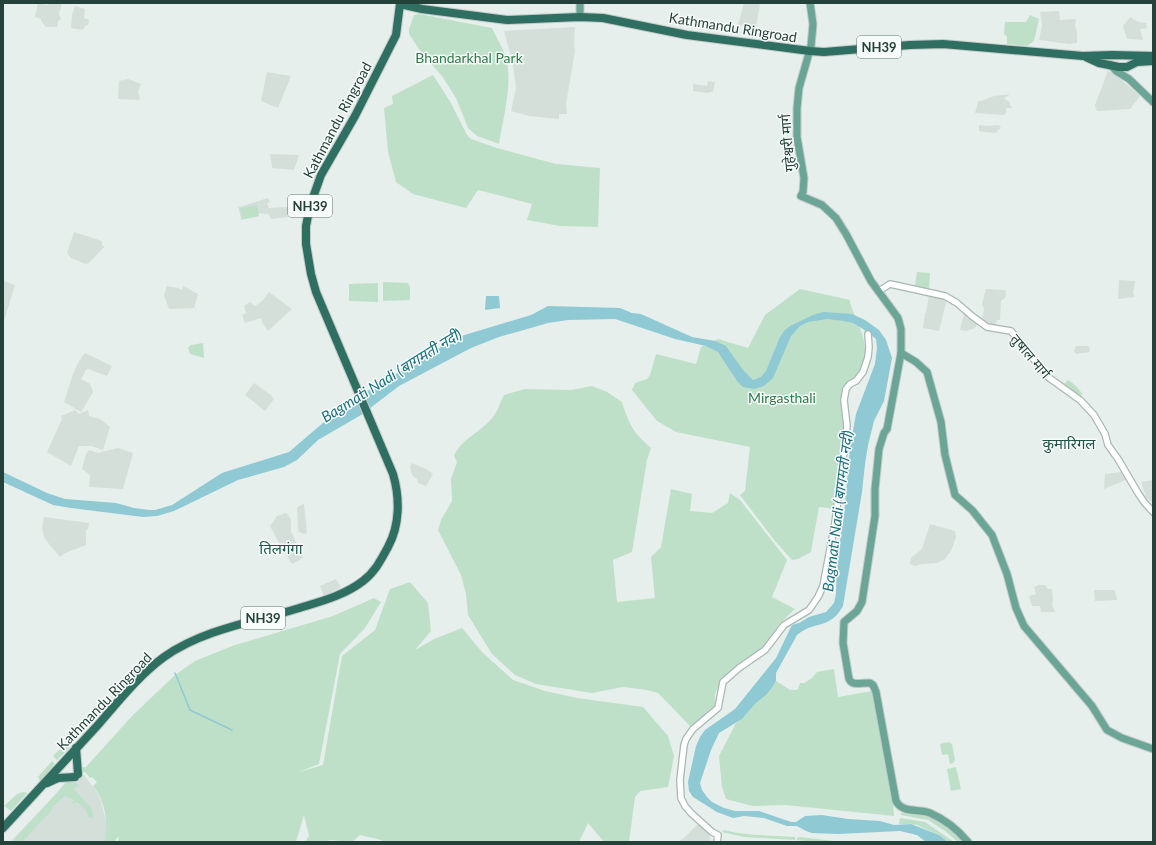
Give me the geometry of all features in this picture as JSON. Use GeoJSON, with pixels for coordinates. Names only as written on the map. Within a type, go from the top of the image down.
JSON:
{"type":"FeatureCollection","features":[{"type":"Feature","properties":{"kind":"highway","name":"Kathmandu Ringroad"},"geometry":{"type":"LineString","coordinates":[[3,828],[141,677],[154,665],[190,642],[221,630],[331,599],[351,589],[373,572],[393,537],[398,505],[396,484],[314,284],[307,255],[306,226],[313,196],[322,175],[355,116],[396,35],[398,3],[422,8],[507,20],[580,17],[612,19],[687,35],[808,51],[941,44],[1083,56],[1124,56],[1151,61]]}},
{"type":"Feature","properties":{"kind":"highway","name":"Kathmandu Ringroad"},"geometry":{"type":"LineString","coordinates":[[1083,56],[1099,63],[1127,67]]}},
{"type":"Feature","properties":{"kind":"highway"},"geometry":{"type":"LineString","coordinates":[[1108,56],[1111,65]]}},
{"type":"Feature","properties":{"kind":"highway"},"geometry":{"type":"LineString","coordinates":[[1124,56],[1126,58],[1127,67],[1137,62],[1151,61]]}},
{"type":"Feature","properties":{"kind":"highway"},"geometry":{"type":"LineString","coordinates":[[42,785],[58,778],[76,775],[76,748]]}},
{"type":"Feature","properties":{"kind":"main road"},"geometry":{"type":"LineString","coordinates":[[580,3],[580,17]]}},
{"type":"Feature","properties":{"kind":"main road","name":"गुहेश्वरी मार्ग"},"geometry":{"type":"LineString","coordinates":[[801,196],[804,187],[802,164],[797,137],[797,108],[799,88],[812,40],[813,24],[810,3]]}},
{"type":"Feature","properties":{"kind":"main road"},"geometry":{"type":"LineString","coordinates":[[808,51],[798,77],[794,108],[794,140],[800,173],[801,196],[822,205],[836,218],[871,281],[899,321],[901,334],[901,353],[887,429],[884,433],[879,449],[875,489],[875,516],[862,602],[856,611],[844,622],[843,635],[845,658],[850,681],[854,684],[870,683],[873,685],[876,692],[896,801],[902,809],[930,814],[952,826],[968,842]]}},
{"type":"Feature","properties":{"kind":"main road"},"geometry":{"type":"LineString","coordinates":[[1111,65],[1116,71],[1129,79],[1153,102]]}},
{"type":"Feature","properties":{"kind":"main road"},"geometry":{"type":"LineString","coordinates":[[1127,67],[1129,79]]}},
{"type":"Feature","properties":{"kind":"main road"},"geometry":{"type":"LineString","coordinates":[[901,353],[916,362],[927,372],[941,422],[945,455],[955,495],[972,510],[992,535],[1007,574],[1016,608],[1026,629],[1092,706],[1107,730],[1122,738],[1153,749]]}},
{"type":"Feature","properties":{"kind":"street","name":"तुषाल मार्ग"},"geometry":{"type":"LineString","coordinates":[[879,291],[890,284],[945,296],[957,303],[987,327],[1011,331],[1048,377],[1080,400],[1094,415],[1105,434],[1108,445],[1144,502],[1153,512]]}},
{"type":"Feature","properties":{"kind":"street"},"geometry":{"type":"LineString","coordinates":[[717,842],[718,835],[712,832],[691,813],[681,798],[680,780],[684,745],[686,739],[694,729],[713,714],[718,708],[723,682],[739,668],[765,650],[784,625],[809,610],[818,597],[823,586],[835,523],[847,426],[844,400],[846,389],[850,384],[856,381],[863,372],[868,357],[868,334]]}},
{"type":"Feature","properties":{"kind":"shaded area"},"geometry":{"type":"Polygon","coordinates":[[[38,3],[48,5],[49,3],[62,3],[59,14],[61,19],[58,21],[57,27],[46,27],[41,19],[35,17],[38,3]]]}},
{"type":"Feature","properties":{"kind":"shaded area"},"geometry":{"type":"Polygon","coordinates":[[[744,3],[777,3],[760,4],[756,27],[738,25],[744,3]]]}},
{"type":"Feature","properties":{"kind":"shaded area"},"geometry":{"type":"Polygon","coordinates":[[[75,6],[85,9],[84,18],[89,20],[88,25],[85,26],[83,30],[71,28],[72,15],[75,6]]]}},
{"type":"Feature","properties":{"kind":"shaded area"},"geometry":{"type":"Polygon","coordinates":[[[1059,11],[1060,20],[1076,19],[1075,25],[1077,32],[1077,43],[1069,44],[1039,40],[1042,26],[1040,12],[1059,11]]]}},
{"type":"Feature","properties":{"kind":"shaded area"},"geometry":{"type":"Polygon","coordinates":[[[1130,17],[1138,22],[1146,23],[1147,28],[1140,29],[1143,40],[1127,39],[1123,26],[1130,17]]]}},
{"type":"Feature","properties":{"kind":"shaded area"},"geometry":{"type":"Polygon","coordinates":[[[575,27],[575,51],[566,104],[567,114],[559,114],[559,119],[529,116],[511,111],[516,88],[513,64],[504,31],[575,27]]]}},
{"type":"Feature","properties":{"kind":"shaded area"},"geometry":{"type":"Polygon","coordinates":[[[1108,71],[1119,78],[1140,96],[1130,109],[1097,111],[1095,105],[1108,71]]]}},
{"type":"Feature","properties":{"kind":"shaded area"},"geometry":{"type":"Polygon","coordinates":[[[267,72],[291,76],[278,108],[261,101],[267,72]]]}},
{"type":"Feature","properties":{"kind":"shaded area"},"geometry":{"type":"Polygon","coordinates":[[[128,79],[141,84],[138,91],[140,98],[139,100],[118,99],[119,81],[128,79]]]}},
{"type":"Feature","properties":{"kind":"shaded area"},"geometry":{"type":"Polygon","coordinates":[[[708,81],[715,82],[713,92],[708,93],[693,91],[693,84],[707,86],[708,81]]]}},
{"type":"Feature","properties":{"kind":"shaded area"},"geometry":{"type":"Polygon","coordinates":[[[1010,94],[1004,98],[1009,102],[1012,108],[1006,108],[1006,113],[1003,115],[975,113],[978,102],[994,96],[1010,94]]]}},
{"type":"Feature","properties":{"kind":"shaded area"},"geometry":{"type":"Polygon","coordinates":[[[979,125],[999,125],[1001,128],[997,131],[997,133],[984,132],[979,131],[979,125]]]}},
{"type":"Feature","properties":{"kind":"shaded area"},"geometry":{"type":"Polygon","coordinates":[[[270,154],[299,155],[294,170],[272,168],[270,154]]]}},
{"type":"Feature","properties":{"kind":"shaded area"},"geometry":{"type":"Polygon","coordinates":[[[268,198],[270,202],[267,203],[269,208],[288,207],[288,217],[271,219],[268,214],[256,213],[257,217],[241,220],[238,205],[239,207],[268,198]]]}},
{"type":"Feature","properties":{"kind":"shaded area"},"geometry":{"type":"Polygon","coordinates":[[[74,232],[102,241],[102,246],[105,246],[89,263],[86,264],[71,258],[67,253],[74,232]]]}},
{"type":"Feature","properties":{"kind":"shaded area"},"geometry":{"type":"Polygon","coordinates":[[[1119,280],[1135,281],[1133,294],[1135,297],[1118,299],[1119,280]]]}},
{"type":"Feature","properties":{"kind":"shaded area"},"geometry":{"type":"Polygon","coordinates":[[[3,281],[15,285],[4,321],[3,320],[3,281]]]}},
{"type":"Feature","properties":{"kind":"shaded area"},"geometry":{"type":"Polygon","coordinates":[[[167,286],[182,290],[183,286],[198,294],[194,308],[169,309],[164,295],[167,286]]]}},
{"type":"Feature","properties":{"kind":"shaded area"},"geometry":{"type":"Polygon","coordinates":[[[986,289],[1006,291],[1005,298],[1001,301],[1000,320],[997,320],[995,326],[987,325],[982,320],[984,309],[982,304],[986,289]]]}},
{"type":"Feature","properties":{"kind":"shaded area"},"geometry":{"type":"Polygon","coordinates":[[[269,292],[292,309],[268,331],[261,318],[245,323],[242,315],[246,313],[244,306],[250,302],[255,306],[262,301],[269,292]]]}},
{"type":"Feature","properties":{"kind":"shaded area"},"geometry":{"type":"Polygon","coordinates":[[[929,295],[947,299],[939,331],[923,328],[929,295]]]}},
{"type":"Feature","properties":{"kind":"shaded area"},"geometry":{"type":"Polygon","coordinates":[[[964,314],[978,323],[975,328],[967,331],[960,330],[964,314]]]}},
{"type":"Feature","properties":{"kind":"shaded area"},"geometry":{"type":"Polygon","coordinates":[[[1076,346],[1089,346],[1090,352],[1076,354],[1074,351],[1076,346]]]}},
{"type":"Feature","properties":{"kind":"shaded area"},"geometry":{"type":"Polygon","coordinates":[[[85,353],[112,366],[107,376],[88,369],[86,370],[81,379],[90,384],[93,392],[81,412],[64,402],[78,363],[85,353]]]}},
{"type":"Feature","properties":{"kind":"shaded area"},"geometry":{"type":"Polygon","coordinates":[[[254,383],[274,399],[265,411],[245,395],[254,383]]]}},
{"type":"Feature","properties":{"kind":"shaded area"},"geometry":{"type":"Polygon","coordinates":[[[75,410],[79,414],[88,410],[89,416],[100,419],[110,427],[103,450],[91,446],[79,446],[71,466],[47,452],[62,419],[61,416],[75,410]]]}},
{"type":"Feature","properties":{"kind":"shaded area"},"geometry":{"type":"Polygon","coordinates":[[[118,448],[133,453],[123,489],[89,487],[90,475],[82,469],[86,454],[89,450],[98,453],[118,448]]]}},
{"type":"Feature","properties":{"kind":"shaded area"},"geometry":{"type":"Polygon","coordinates":[[[412,463],[433,474],[426,486],[418,483],[417,479],[412,475],[410,467],[412,463]]]}},
{"type":"Feature","properties":{"kind":"shaded area"},"geometry":{"type":"Polygon","coordinates":[[[1121,472],[1126,480],[1104,489],[1105,474],[1121,472]]]}},
{"type":"Feature","properties":{"kind":"shaded area"},"geometry":{"type":"Polygon","coordinates":[[[1153,480],[1153,503],[1146,497],[1141,482],[1153,480]]]}},
{"type":"Feature","properties":{"kind":"shaded area"},"geometry":{"type":"Polygon","coordinates":[[[304,504],[307,533],[304,534],[299,532],[297,508],[304,504]]]}},
{"type":"Feature","properties":{"kind":"shaded area"},"geometry":{"type":"Polygon","coordinates":[[[286,513],[291,520],[291,531],[303,558],[292,564],[270,526],[277,516],[286,513]]]}},
{"type":"Feature","properties":{"kind":"shaded area"},"geometry":{"type":"Polygon","coordinates":[[[44,517],[89,523],[88,529],[86,530],[86,545],[65,553],[60,557],[44,537],[42,527],[44,517]]]}},
{"type":"Feature","properties":{"kind":"shaded area"},"geometry":{"type":"Polygon","coordinates":[[[930,524],[955,531],[956,537],[951,551],[945,559],[937,563],[915,566],[910,564],[911,558],[922,549],[930,524]]]}},
{"type":"Feature","properties":{"kind":"shaded area"},"geometry":{"type":"Polygon","coordinates":[[[336,579],[341,587],[324,596],[320,586],[336,579]]]}},
{"type":"Feature","properties":{"kind":"shaded area"},"geometry":{"type":"Polygon","coordinates":[[[1045,585],[1048,589],[1052,589],[1052,605],[1055,612],[1041,612],[1040,606],[1032,606],[1029,596],[1036,594],[1034,587],[1045,585]]]}},
{"type":"Feature","properties":{"kind":"shaded area"},"geometry":{"type":"Polygon","coordinates":[[[1094,590],[1115,590],[1117,600],[1095,601],[1094,590]]]}},
{"type":"Feature","properties":{"kind":"shaded area"},"geometry":{"type":"Polygon","coordinates":[[[78,768],[95,789],[101,801],[107,825],[106,842],[10,842],[53,797],[78,768]]]}},
{"type":"Feature","properties":{"kind":"shaded area"},"geometry":{"type":"Polygon","coordinates":[[[698,824],[705,828],[709,834],[711,842],[677,842],[683,839],[698,824]]]}},
{"type":"Feature","properties":{"kind":"green space","name":"Bhandarkhal Park"},"geometry":{"type":"Polygon","coordinates":[[[419,14],[492,28],[505,55],[508,76],[507,99],[499,144],[477,136],[468,128],[456,98],[442,76],[421,52],[409,34],[409,29],[414,15],[419,14]]]}},
{"type":"Feature","properties":{"kind":"green space"},"geometry":{"type":"Polygon","coordinates":[[[1030,15],[1039,19],[1034,41],[1027,46],[1007,44],[1007,37],[1004,34],[1005,22],[1026,22],[1030,15]]]}},
{"type":"Feature","properties":{"kind":"green space"},"geometry":{"type":"Polygon","coordinates":[[[433,75],[451,103],[467,135],[471,139],[497,148],[556,164],[600,168],[598,227],[560,226],[527,220],[532,204],[478,190],[466,208],[413,194],[396,182],[388,152],[384,108],[393,104],[392,96],[433,75]]]}},
{"type":"Feature","properties":{"kind":"green space"},"geometry":{"type":"Polygon","coordinates":[[[257,205],[259,216],[242,219],[240,208],[257,205]]]}},
{"type":"Feature","properties":{"kind":"green space"},"geometry":{"type":"Polygon","coordinates":[[[917,272],[930,273],[929,290],[915,287],[917,272]]]}},
{"type":"Feature","properties":{"kind":"green space"},"geometry":{"type":"Polygon","coordinates":[[[383,282],[408,283],[410,287],[410,300],[383,301],[383,282]]]}},
{"type":"Feature","properties":{"kind":"green space"},"geometry":{"type":"Polygon","coordinates":[[[377,283],[378,302],[349,301],[349,284],[377,283]]]}},
{"type":"Feature","properties":{"kind":"green space","name":"Mirgasthali"},"geometry":{"type":"Polygon","coordinates":[[[800,289],[850,300],[863,336],[865,353],[861,370],[844,388],[845,427],[834,509],[819,507],[811,552],[798,559],[792,560],[775,541],[740,495],[745,491],[750,447],[676,432],[657,421],[632,390],[635,383],[647,379],[650,375],[656,354],[696,364],[701,347],[718,339],[748,348],[765,315],[800,289]]]}},
{"type":"Feature","properties":{"kind":"green space"},"geometry":{"type":"Polygon","coordinates":[[[203,343],[204,358],[190,354],[188,348],[191,345],[203,343]]]}},
{"type":"Feature","properties":{"kind":"green space"},"geometry":{"type":"Polygon","coordinates":[[[1068,380],[1079,390],[1082,394],[1081,397],[1062,386],[1068,380]]]}},
{"type":"Feature","properties":{"kind":"green space"},"geometry":{"type":"Polygon","coordinates":[[[592,386],[607,392],[622,402],[632,428],[651,448],[647,460],[632,552],[613,560],[617,602],[655,598],[651,557],[661,547],[671,489],[692,494],[690,511],[712,513],[728,503],[730,493],[740,500],[787,560],[772,597],[795,609],[779,624],[764,648],[740,663],[721,681],[715,694],[715,707],[691,727],[658,693],[623,687],[592,693],[536,684],[515,675],[492,654],[468,615],[466,594],[461,575],[438,530],[441,520],[452,501],[451,479],[457,462],[454,456],[466,440],[494,416],[504,395],[525,389],[571,390],[592,386]]]}},
{"type":"Feature","properties":{"kind":"green space"},"geometry":{"type":"Polygon","coordinates":[[[410,582],[428,603],[431,631],[415,650],[434,639],[462,628],[482,652],[513,680],[545,691],[577,698],[643,707],[668,736],[674,756],[668,787],[640,791],[635,797],[629,842],[604,842],[588,823],[579,842],[383,842],[381,840],[360,835],[352,842],[329,840],[328,842],[305,842],[309,836],[304,815],[296,842],[118,842],[119,836],[115,842],[105,842],[105,813],[101,799],[93,786],[97,782],[92,777],[90,778],[85,772],[82,773],[78,768],[86,767],[132,716],[175,675],[195,661],[232,646],[333,616],[374,598],[381,602],[365,628],[340,654],[319,764],[299,772],[323,765],[342,656],[375,630],[390,589],[410,582]]]}},
{"type":"Feature","properties":{"kind":"green space"},"geometry":{"type":"Polygon","coordinates":[[[146,656],[151,663],[116,699],[114,694],[115,691],[140,665],[146,656]]]}},
{"type":"Feature","properties":{"kind":"green space"},"geometry":{"type":"Polygon","coordinates":[[[834,669],[838,697],[872,691],[893,803],[894,816],[785,805],[752,806],[726,799],[722,787],[719,756],[736,723],[766,695],[776,681],[790,690],[796,690],[798,689],[800,683],[804,683],[812,678],[817,672],[834,669]]]}},
{"type":"Feature","properties":{"kind":"green space"},"geometry":{"type":"Polygon","coordinates":[[[99,708],[102,711],[82,731],[80,730],[95,711],[99,708]]]}},
{"type":"Feature","properties":{"kind":"green space"},"geometry":{"type":"Polygon","coordinates":[[[949,742],[952,744],[955,760],[950,764],[948,754],[942,755],[940,744],[949,742]]]}},
{"type":"Feature","properties":{"kind":"green space"},"geometry":{"type":"Polygon","coordinates":[[[66,743],[70,747],[57,760],[53,756],[66,743]]]}},
{"type":"Feature","properties":{"kind":"green space"},"geometry":{"type":"Polygon","coordinates":[[[52,761],[55,764],[40,781],[38,777],[52,761]]]}},
{"type":"Feature","properties":{"kind":"green space"},"geometry":{"type":"Polygon","coordinates":[[[956,767],[961,789],[951,791],[947,769],[956,767]]]}},
{"type":"Feature","properties":{"kind":"green space"},"geometry":{"type":"Polygon","coordinates":[[[71,781],[79,785],[74,789],[92,809],[93,818],[88,817],[86,810],[77,802],[72,804],[74,800],[65,796],[52,807],[52,810],[22,842],[12,842],[67,782],[71,781]]]}},
{"type":"Feature","properties":{"kind":"green space"},"geometry":{"type":"Polygon","coordinates":[[[24,792],[27,793],[11,811],[4,806],[17,794],[24,792]]]}},
{"type":"Feature","properties":{"kind":"green space"},"geometry":{"type":"Polygon","coordinates":[[[901,813],[921,815],[936,820],[950,829],[965,842],[958,842],[928,820],[901,815],[901,813]]]}},
{"type":"Feature","properties":{"kind":"green space"},"geometry":{"type":"Polygon","coordinates":[[[900,818],[925,822],[954,842],[948,842],[939,835],[917,825],[899,824],[900,818]]]}},
{"type":"Feature","properties":{"kind":"green space"},"geometry":{"type":"Polygon","coordinates":[[[724,830],[750,834],[795,837],[795,840],[744,837],[722,832],[724,830]]]}},
{"type":"Feature","properties":{"kind":"green space"},"geometry":{"type":"Polygon","coordinates":[[[800,837],[842,842],[812,842],[797,840],[797,838],[800,837]]]}},
{"type":"Feature","properties":{"kind":"water"},"geometry":{"type":"Polygon","coordinates":[[[486,296],[499,296],[500,308],[485,310],[486,296]]]}},
{"type":"Feature","properties":{"kind":"water"},"geometry":{"type":"Polygon","coordinates":[[[548,306],[620,308],[632,313],[641,314],[692,337],[715,341],[726,346],[743,370],[753,380],[761,377],[766,371],[784,331],[790,326],[813,315],[823,312],[852,314],[865,320],[879,330],[886,340],[892,358],[884,401],[874,421],[868,445],[862,492],[843,606],[833,619],[804,630],[797,635],[776,673],[776,681],[771,689],[742,719],[719,733],[711,750],[700,783],[702,790],[712,802],[724,808],[735,811],[759,811],[791,822],[796,822],[805,816],[822,815],[848,819],[880,821],[894,825],[911,824],[939,835],[948,842],[926,842],[917,835],[900,831],[838,834],[812,833],[797,826],[787,826],[764,818],[744,816],[733,818],[717,812],[693,797],[689,791],[688,782],[696,746],[705,730],[735,709],[776,658],[792,625],[809,617],[826,612],[834,603],[836,594],[837,560],[844,515],[850,448],[856,414],[875,364],[877,348],[876,339],[853,323],[827,319],[808,322],[800,326],[791,336],[773,378],[764,386],[754,389],[743,387],[737,381],[718,352],[706,346],[675,339],[615,319],[568,320],[548,323],[499,337],[471,348],[399,386],[361,415],[318,440],[297,460],[284,467],[238,480],[174,511],[157,516],[143,517],[53,505],[3,482],[3,472],[47,493],[65,499],[116,503],[149,510],[155,510],[172,505],[222,473],[289,452],[352,400],[458,337],[531,315],[548,306]]]}},
{"type":"Feature","properties":{"kind":"waterway"},"geometry":{"type":"LineString","coordinates":[[175,673],[190,710],[232,730]]}},
{"type":"Feature","properties":{"kind":"district","name":"कुमारिगल"},"geometry":{"type":"Point","coordinates":[1069,443]}},
{"type":"Feature","properties":{"kind":"district","name":"तिलगंगा"},"geometry":{"type":"Point","coordinates":[281,548]}},
{"type":"Feature","properties":{"kind":"water label","name":"Bagmati Nadi (बागमती नदी)"},"geometry":{"type":"Point","coordinates":[391,375]}},
{"type":"Feature","properties":{"kind":"water label","name":"Bagmati Nadi (बागमती नदी)"},"geometry":{"type":"Point","coordinates":[837,511]}}]}
